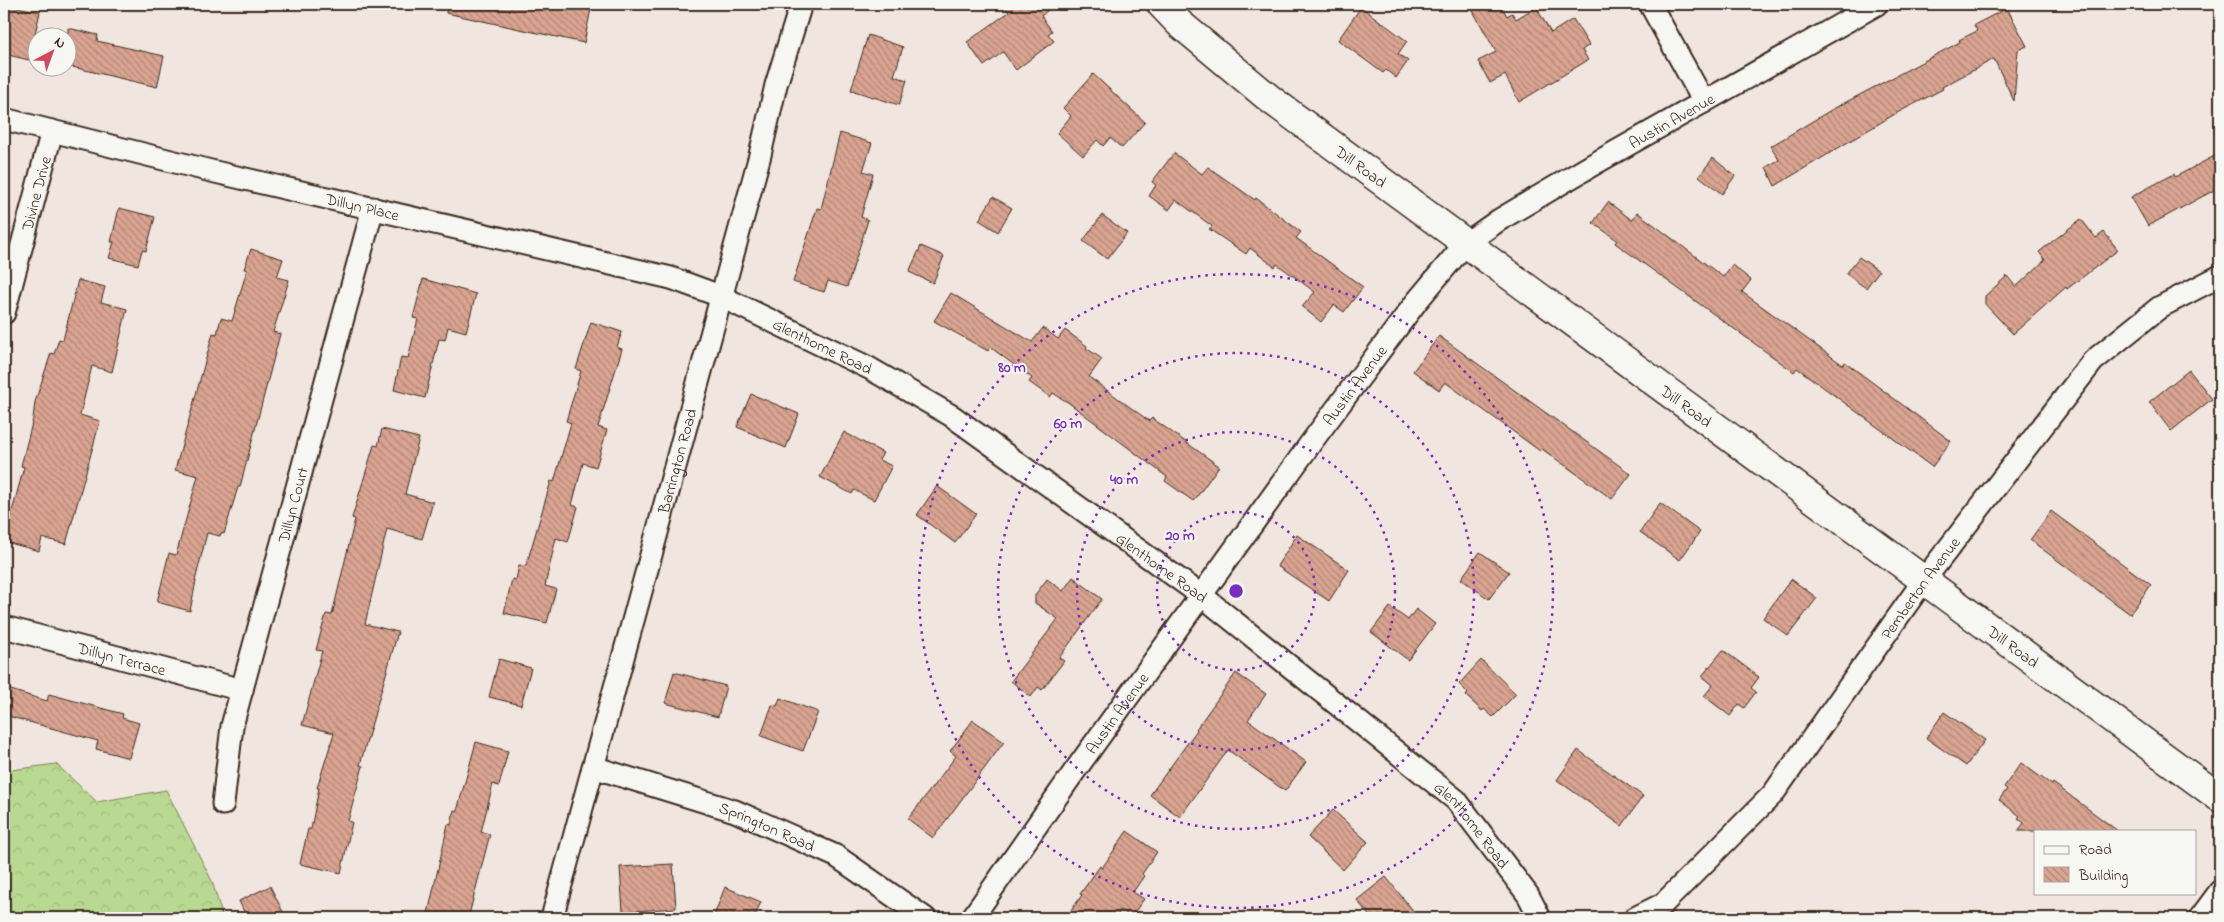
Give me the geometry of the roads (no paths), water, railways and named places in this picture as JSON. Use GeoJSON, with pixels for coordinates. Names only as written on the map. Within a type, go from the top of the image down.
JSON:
{"type":"FeatureCollection","features":[{"type":"Feature","properties":{"kind":"street","name":"Barrington Road"},"geometry":{"type":"LineString","coordinates":[[552,918],[720,296],[760,155],[776,85],[801,4]]}},
{"type":"Feature","properties":{"kind":"street","name":"Dill Road"},"geometry":{"type":"LineString","coordinates":[[1161,4],[1179,23],[1270,99],[1464,244],[2220,798]]}},
{"type":"Feature","properties":{"kind":"street"},"geometry":{"type":"LineString","coordinates":[[1650,4],[1704,102]]}},
{"type":"Feature","properties":{"kind":"street","name":"Austin Avenue"},"geometry":{"type":"LineString","coordinates":[[972,918],[1201,595],[1411,309],[1464,244],[1508,214],[1877,4]]}},
{"type":"Feature","properties":{"kind":"street","name":"Dillyn Place"},"geometry":{"type":"LineString","coordinates":[[4,118],[372,208],[671,278],[720,296]]}},
{"type":"Feature","properties":{"kind":"street","name":"Divine Drive"},"geometry":{"type":"LineString","coordinates":[[4,313],[52,131]]}},
{"type":"Feature","properties":{"kind":"street","name":"Dillyn Court"},"geometry":{"type":"LineString","coordinates":[[223,804],[232,726],[372,208]]}},
{"type":"Feature","properties":{"kind":"street","name":"Pemberton Avenue"},"geometry":{"type":"LineString","coordinates":[[1635,918],[1663,904],[1773,794],[1924,580],[2093,361],[2160,307],[2220,276]]}},
{"type":"Feature","properties":{"kind":"street","name":"Glenthorne Road"},"geometry":{"type":"LineString","coordinates":[[720,296],[869,368],[952,416],[1201,595],[1456,800],[1528,895],[1540,918]]}},
{"type":"Feature","properties":{"kind":"street","name":"Dillyn Terrace"},"geometry":{"type":"LineString","coordinates":[[4,627],[242,690]]}},
{"type":"Feature","properties":{"kind":"street","name":"Springton Road"},"geometry":{"type":"LineString","coordinates":[[594,767],[735,811],[836,856],[925,918]]}},
{"type":"Feature","properties":{"kind":"street"},"geometry":{"type":"LineString","coordinates":[[2200,918],[2220,891]]}}]}
